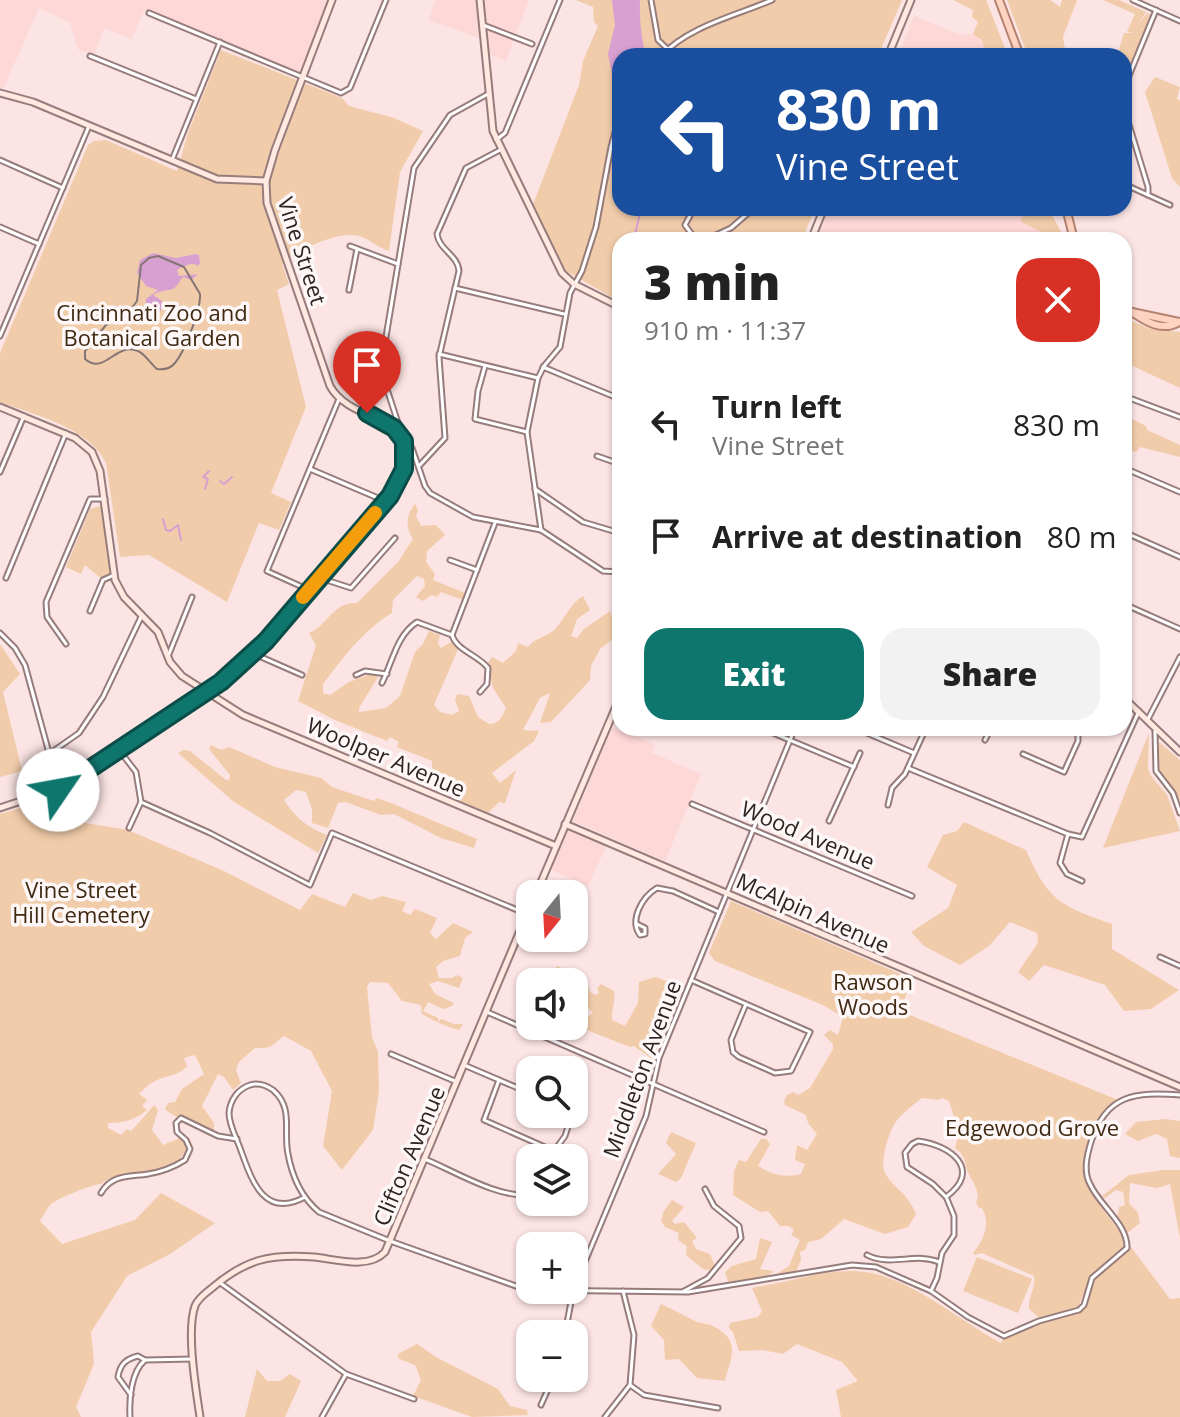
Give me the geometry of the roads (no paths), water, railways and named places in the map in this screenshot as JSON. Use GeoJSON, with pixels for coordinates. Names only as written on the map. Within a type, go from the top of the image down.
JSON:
{"type":"FeatureCollection","features":[{"type":"Feature","properties":{"kind":"main road","name":"Vine Street"},"geometry":{"type":"LineString","coordinates":[[332,0],[266,181],[272,223],[330,386],[340,398]]}},
{"type":"Feature","properties":{"kind":"main road"},"geometry":{"type":"LineString","coordinates":[[480,0],[492,127],[500,150],[557,266],[574,284],[612,303]]}},
{"type":"Feature","properties":{"kind":"main road"},"geometry":{"type":"LineString","coordinates":[[891,48],[911,0]]}},
{"type":"Feature","properties":{"kind":"main road"},"geometry":{"type":"LineString","coordinates":[[999,0],[1017,48]]}},
{"type":"Feature","properties":{"kind":"main road"},"geometry":{"type":"LineString","coordinates":[[0,93],[33,102],[217,179],[266,181]]}},
{"type":"Feature","properties":{"kind":"main road"},"geometry":{"type":"LineString","coordinates":[[1132,312],[1152,324],[1173,326],[1179,322]]}},
{"type":"Feature","properties":{"kind":"main road"},"geometry":{"type":"LineString","coordinates":[[0,808],[58,790],[225,679],[275,631],[385,501],[404,469],[406,452],[402,435],[340,398]]}},
{"type":"Feature","properties":{"kind":"main road"},"geometry":{"type":"LineString","coordinates":[[0,407],[66,433],[82,442],[96,459],[105,499],[114,575]]}},
{"type":"Feature","properties":{"kind":"main road","name":"Woolper Avenue"},"geometry":{"type":"LineString","coordinates":[[114,575],[121,592],[158,632],[167,657],[179,673],[205,693],[243,715],[556,846]]}},
{"type":"Feature","properties":{"kind":"main road"},"geometry":{"type":"LineString","coordinates":[[1132,705],[1180,752]]}},
{"type":"Feature","properties":{"kind":"main road"},"geometry":{"type":"LineString","coordinates":[[542,880],[612,715]]}},
{"type":"Feature","properties":{"kind":"main road","name":"McAlpin Avenue"},"geometry":{"type":"LineString","coordinates":[[565,824],[1180,1087]]}},
{"type":"Feature","properties":{"kind":"main road","name":"Clifton Avenue"},"geometry":{"type":"LineString","coordinates":[[200,1417],[193,1359],[195,1306],[219,1282],[240,1267],[265,1257],[352,1261],[372,1259],[383,1254],[516,942]]}},
{"type":"Feature","properties":{"kind":"street"},"geometry":{"type":"LineString","coordinates":[[149,13],[341,93],[350,88],[386,0]]}},
{"type":"Feature","properties":{"kind":"street"},"geometry":{"type":"LineString","coordinates":[[496,140],[505,133],[560,0]]}},
{"type":"Feature","properties":{"kind":"street"},"geometry":{"type":"LineString","coordinates":[[651,0],[658,40],[666,48]]}},
{"type":"Feature","properties":{"kind":"street"},"geometry":{"type":"LineString","coordinates":[[669,48],[703,28],[772,0]]}},
{"type":"Feature","properties":{"kind":"street"},"geometry":{"type":"LineString","coordinates":[[1133,0],[1180,20]]}},
{"type":"Feature","properties":{"kind":"street"},"geometry":{"type":"LineString","coordinates":[[1132,68],[1156,10]]}},
{"type":"Feature","properties":{"kind":"street"},"geometry":{"type":"LineString","coordinates":[[483,25],[532,44]]}},
{"type":"Feature","properties":{"kind":"street"},"geometry":{"type":"LineString","coordinates":[[172,161],[220,42]]}},
{"type":"Feature","properties":{"kind":"street"},"geometry":{"type":"LineString","coordinates":[[90,56],[196,99]]}},
{"type":"Feature","properties":{"kind":"street"},"geometry":{"type":"LineString","coordinates":[[489,93],[450,115],[414,168],[381,367],[402,435],[412,448],[430,493],[465,513],[541,530],[603,571],[612,572]]}},
{"type":"Feature","properties":{"kind":"street"},"geometry":{"type":"LineString","coordinates":[[0,336],[89,126]]}},
{"type":"Feature","properties":{"kind":"street"},"geometry":{"type":"LineString","coordinates":[[1132,134],[1148,195]]}},
{"type":"Feature","properties":{"kind":"street"},"geometry":{"type":"LineString","coordinates":[[541,530],[527,432],[538,378],[560,347],[574,284],[582,271],[596,227],[612,143]]}},
{"type":"Feature","properties":{"kind":"street"},"geometry":{"type":"LineString","coordinates":[[419,467],[445,438],[439,354],[458,263],[439,242],[437,234],[466,168],[500,150]]}},
{"type":"Feature","properties":{"kind":"street"},"geometry":{"type":"LineString","coordinates":[[0,160],[63,188]]}},
{"type":"Feature","properties":{"kind":"street"},"geometry":{"type":"LineString","coordinates":[[1132,188],[1170,205]]}},
{"type":"Feature","properties":{"kind":"street"},"geometry":{"type":"LineString","coordinates":[[722,232],[745,216]]}},
{"type":"Feature","properties":{"kind":"street"},"geometry":{"type":"LineString","coordinates":[[0,227],[39,244]]}},
{"type":"Feature","properties":{"kind":"street"},"geometry":{"type":"LineString","coordinates":[[350,246],[398,264]]}},
{"type":"Feature","properties":{"kind":"street"},"geometry":{"type":"LineString","coordinates":[[349,290],[357,249]]}},
{"type":"Feature","properties":{"kind":"street"},"geometry":{"type":"LineString","coordinates":[[455,288],[566,314]]}},
{"type":"Feature","properties":{"kind":"street"},"geometry":{"type":"LineString","coordinates":[[439,354],[538,378]]}},
{"type":"Feature","properties":{"kind":"street"},"geometry":{"type":"LineString","coordinates":[[485,366],[475,419],[527,432]]}},
{"type":"Feature","properties":{"kind":"street"},"geometry":{"type":"LineString","coordinates":[[543,367],[612,396]]}},
{"type":"Feature","properties":{"kind":"street"},"geometry":{"type":"LineString","coordinates":[[309,590],[267,571],[340,398]]}},
{"type":"Feature","properties":{"kind":"street"},"geometry":{"type":"LineString","coordinates":[[1132,399],[1180,417]]}},
{"type":"Feature","properties":{"kind":"street"},"geometry":{"type":"LineString","coordinates":[[0,472],[24,416]]}},
{"type":"Feature","properties":{"kind":"street"},"geometry":{"type":"LineString","coordinates":[[6,578],[66,433]]}},
{"type":"Feature","properties":{"kind":"street"},"geometry":{"type":"LineString","coordinates":[[597,456],[612,461]]}},
{"type":"Feature","properties":{"kind":"street"},"geometry":{"type":"LineString","coordinates":[[310,469],[385,501]]}},
{"type":"Feature","properties":{"kind":"street"},"geometry":{"type":"LineString","coordinates":[[1132,471],[1180,492]]}},
{"type":"Feature","properties":{"kind":"street"},"geometry":{"type":"LineString","coordinates":[[535,489],[583,522],[612,531]]}},
{"type":"Feature","properties":{"kind":"street"},"geometry":{"type":"LineString","coordinates":[[66,644],[46,615],[45,605],[90,499],[105,499]]}},
{"type":"Feature","properties":{"kind":"street"},"geometry":{"type":"LineString","coordinates":[[452,635],[495,521]]}},
{"type":"Feature","properties":{"kind":"street"},"geometry":{"type":"LineString","coordinates":[[1132,536],[1180,557]]}},
{"type":"Feature","properties":{"kind":"street"},"geometry":{"type":"LineString","coordinates":[[320,578],[351,588],[395,538]]}},
{"type":"Feature","properties":{"kind":"street"},"geometry":{"type":"LineString","coordinates":[[450,560],[477,570]]}},
{"type":"Feature","properties":{"kind":"street"},"geometry":{"type":"LineString","coordinates":[[90,611],[103,580],[114,575]]}},
{"type":"Feature","properties":{"kind":"street"},"geometry":{"type":"LineString","coordinates":[[167,657],[192,597]]}},
{"type":"Feature","properties":{"kind":"street"},"geometry":{"type":"LineString","coordinates":[[1132,608],[1180,629]]}},
{"type":"Feature","properties":{"kind":"street"},"geometry":{"type":"LineString","coordinates":[[49,754],[75,736],[103,697],[142,615]]}},
{"type":"Feature","properties":{"kind":"street"},"geometry":{"type":"LineString","coordinates":[[382,683],[398,641],[417,622],[452,635],[457,645],[488,668],[487,684],[480,692]]}},
{"type":"Feature","properties":{"kind":"street"},"geometry":{"type":"LineString","coordinates":[[0,633],[15,648],[25,665],[58,790]]}},
{"type":"Feature","properties":{"kind":"street"},"geometry":{"type":"LineString","coordinates":[[252,653],[302,675]]}},
{"type":"Feature","properties":{"kind":"street"},"geometry":{"type":"LineString","coordinates":[[1148,719],[1180,657]]}},
{"type":"Feature","properties":{"kind":"street"},"geometry":{"type":"LineString","coordinates":[[356,675],[365,671],[387,674]]}},
{"type":"Feature","properties":{"kind":"street"},"geometry":{"type":"LineString","coordinates":[[1132,727],[1139,711]]}},
{"type":"Feature","properties":{"kind":"street"},"geometry":{"type":"LineString","coordinates":[[1155,727],[1156,771],[1173,793],[1180,813]]}},
{"type":"Feature","properties":{"kind":"street"},"geometry":{"type":"LineString","coordinates":[[780,736],[854,767]]}},
{"type":"Feature","properties":{"kind":"street","name":"Middleton Avenue"},"geometry":{"type":"LineString","coordinates":[[588,1253],[646,1116],[659,1058],[793,736]]}},
{"type":"Feature","properties":{"kind":"street"},"geometry":{"type":"LineString","coordinates":[[874,736],[914,753]]}},
{"type":"Feature","properties":{"kind":"street"},"geometry":{"type":"LineString","coordinates":[[888,805],[892,788],[908,768],[922,736]]}},
{"type":"Feature","properties":{"kind":"street"},"geometry":{"type":"LineString","coordinates":[[985,740],[987,736]]}},
{"type":"Feature","properties":{"kind":"street"},"geometry":{"type":"LineString","coordinates":[[1023,754],[1064,772],[1078,736]]}},
{"type":"Feature","properties":{"kind":"street"},"geometry":{"type":"LineString","coordinates":[[908,768],[1082,837],[1128,736]]}},
{"type":"Feature","properties":{"kind":"street"},"geometry":{"type":"LineString","coordinates":[[119,750],[136,772],[141,802],[129,828]]}},
{"type":"Feature","properties":{"kind":"street"},"geometry":{"type":"LineString","coordinates":[[829,821],[860,753]]}},
{"type":"Feature","properties":{"kind":"street"},"geometry":{"type":"LineString","coordinates":[[141,802],[210,833],[310,885],[332,833],[516,906]]}},
{"type":"Feature","properties":{"kind":"street","name":"Wood Avenue"},"geometry":{"type":"LineString","coordinates":[[692,804],[912,896]]}},
{"type":"Feature","properties":{"kind":"street"},"geometry":{"type":"LineString","coordinates":[[1068,834],[1060,863],[1067,874],[1082,881]]}},
{"type":"Feature","properties":{"kind":"street"},"geometry":{"type":"LineString","coordinates":[[637,924],[637,915],[645,899],[657,888],[673,891],[719,912]]}},
{"type":"Feature","properties":{"kind":"street"},"geometry":{"type":"LineString","coordinates":[[1160,957],[1180,966]]}},
{"type":"Feature","properties":{"kind":"street"},"geometry":{"type":"LineString","coordinates":[[691,980],[746,1004],[810,1032],[794,1068],[787,1073],[775,1073],[739,1057],[732,1048],[731,1040],[746,1004]]}},
{"type":"Feature","properties":{"kind":"street"},"geometry":{"type":"LineString","coordinates":[[487,1012],[764,1132]]}},
{"type":"Feature","properties":{"kind":"street"},"geometry":{"type":"LineString","coordinates":[[391,1054],[457,1082]]}},
{"type":"Feature","properties":{"kind":"street"},"geometry":{"type":"LineString","coordinates":[[464,1065],[516,1087]]}},
{"type":"Feature","properties":{"kind":"street"},"geometry":{"type":"LineString","coordinates":[[499,1080],[485,1117],[487,1123],[554,1151],[568,1128]]}},
{"type":"Feature","properties":{"kind":"street"},"geometry":{"type":"LineString","coordinates":[[305,1197],[286,1203],[274,1201],[263,1195],[252,1180],[229,1114],[234,1097],[245,1087],[254,1084],[272,1089],[286,1110],[287,1153],[295,1178],[305,1197],[325,1216],[516,1288]]}},
{"type":"Feature","properties":{"kind":"street"},"geometry":{"type":"LineString","coordinates":[[588,1290],[683,1292],[852,1265],[876,1267],[931,1291],[968,1317],[1004,1336],[1039,1321],[1079,1310],[1084,1305],[1092,1278],[1127,1248],[1126,1236],[1087,1179],[1088,1152],[1099,1119],[1108,1109],[1127,1098],[1180,1095]]}},
{"type":"Feature","properties":{"kind":"street"},"geometry":{"type":"LineString","coordinates":[[101,1193],[116,1178],[162,1170],[185,1160],[190,1149],[177,1132],[176,1123],[181,1118],[218,1136],[237,1139]]}},
{"type":"Feature","properties":{"kind":"street"},"geometry":{"type":"LineString","coordinates":[[931,1291],[939,1262],[955,1230],[954,1216],[946,1197],[928,1180],[907,1167],[905,1153],[915,1142],[924,1141],[953,1153],[960,1160],[961,1179],[957,1188],[946,1197]]}},
{"type":"Feature","properties":{"kind":"street"},"geometry":{"type":"LineString","coordinates":[[425,1159],[504,1192],[516,1193]]}},
{"type":"Feature","properties":{"kind":"street"},"geometry":{"type":"LineString","coordinates":[[683,1292],[708,1278],[741,1238],[739,1226],[714,1206],[705,1189]]}},
{"type":"Feature","properties":{"kind":"street"},"geometry":{"type":"LineString","coordinates":[[867,1255],[882,1260],[921,1258],[939,1262]]}},
{"type":"Feature","properties":{"kind":"street"},"geometry":{"type":"LineString","coordinates":[[219,1282],[346,1374],[414,1399]]}},
{"type":"Feature","properties":{"kind":"street"},"geometry":{"type":"LineString","coordinates":[[605,1416],[630,1385],[634,1335],[623,1291]]}},
{"type":"Feature","properties":{"kind":"street"},"geometry":{"type":"LineString","coordinates":[[131,1395],[121,1383],[119,1370],[126,1360],[138,1356],[145,1360],[193,1359]]}},
{"type":"Feature","properties":{"kind":"street"},"geometry":{"type":"LineString","coordinates":[[130,1417],[131,1395],[138,1368],[145,1360]]}},
{"type":"Feature","properties":{"kind":"street"},"geometry":{"type":"LineString","coordinates":[[322,1417],[346,1374]]}},
{"type":"Feature","properties":{"kind":"street"},"geometry":{"type":"LineString","coordinates":[[630,1385],[644,1395],[718,1408]]}},
{"type":"Feature","properties":{"kind":"street"},"geometry":{"type":"LineString","coordinates":[[541,1405],[547,1392]]}},
{"type":"Feature","properties":{"kind":"waterway"},"geometry":{"type":"LineString","coordinates":[[636,232],[639,216]]}},
{"type":"Feature","properties":{"kind":"waterway"},"geometry":{"type":"LineString","coordinates":[[205,489],[208,479],[203,477],[209,471]]}},
{"type":"Feature","properties":{"kind":"waterway"},"geometry":{"type":"LineString","coordinates":[[220,481],[224,484],[232,477]]}},
{"type":"Feature","properties":{"kind":"waterway"},"geometry":{"type":"LineString","coordinates":[[163,519],[166,530],[170,531],[178,525],[181,540]]}},
{"type":"Feature","properties":{"kind":"railway"},"geometry":{"type":"LineString","coordinates":[[158,256],[184,267],[200,294],[192,330],[175,363],[167,369],[157,369],[141,352],[130,349],[99,364],[85,359],[85,351],[106,325],[128,313],[137,301],[141,265],[149,258],[158,256]]}},
{"type":"Feature","properties":{"kind":"park label","name":"Cincinnati Zoo and Botanical Garden"},"geometry":{"type":"Point","coordinates":[152,326]}},
{"type":"Feature","properties":{"kind":"park label","name":"Vine Street Hill Cemetery"},"geometry":{"type":"Point","coordinates":[81,902]}},
{"type":"Feature","properties":{"kind":"park label","name":"Rawson Woods"},"geometry":{"type":"Point","coordinates":[873,994]}},
{"type":"Feature","properties":{"kind":"park label","name":"Edgewood Grove"},"geometry":{"type":"Point","coordinates":[1032,1128]}}]}
